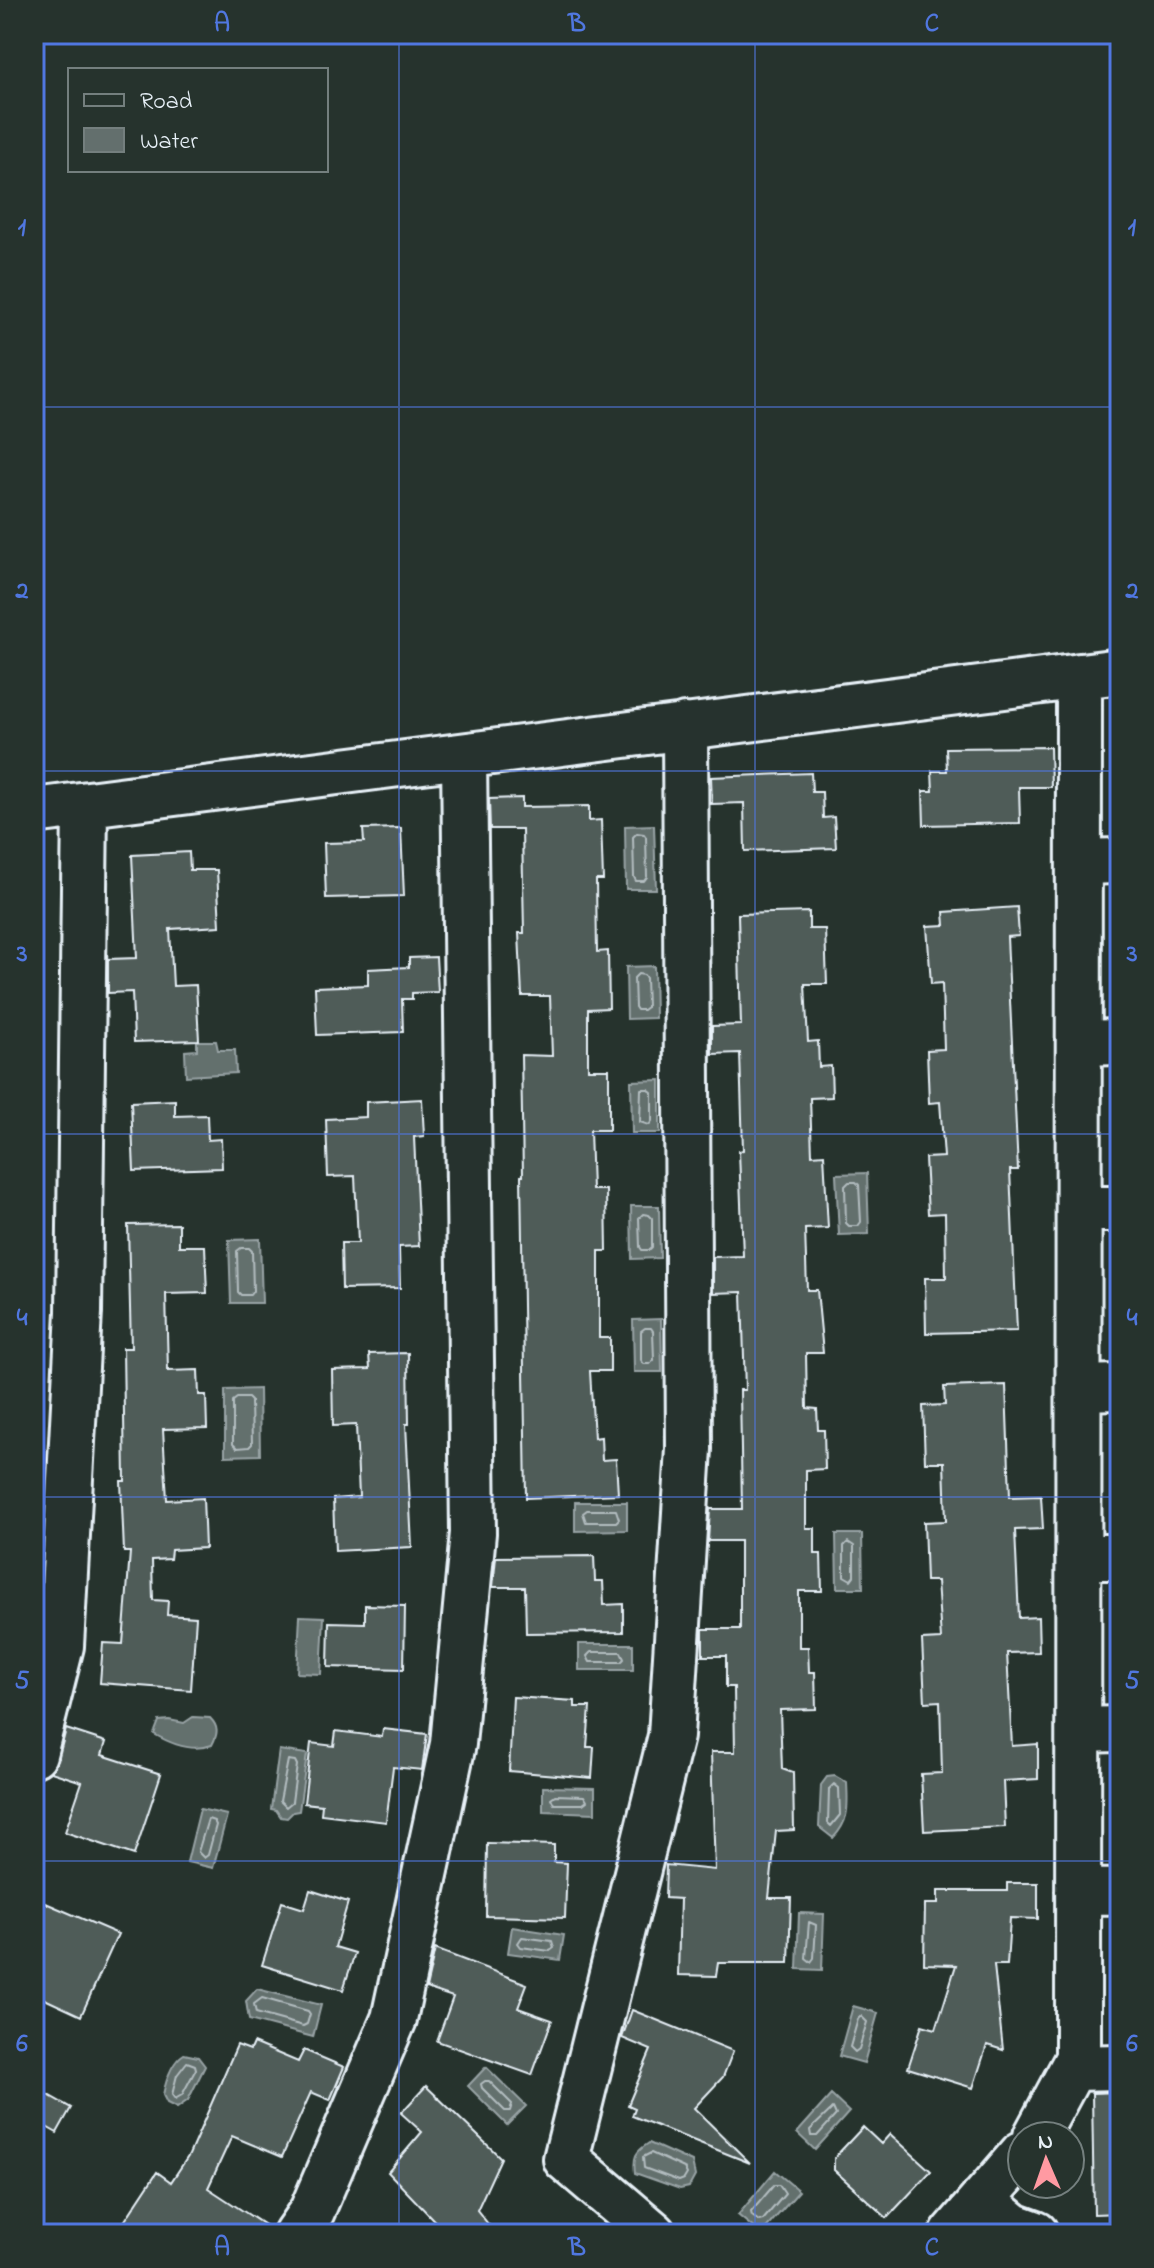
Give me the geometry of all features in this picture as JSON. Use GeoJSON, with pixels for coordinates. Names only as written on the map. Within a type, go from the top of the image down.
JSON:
{"type":"FeatureCollection","features":[{"type":"Feature","properties":{"kind":"street"},"geometry":{"type":"LineString","coordinates":[[34,811],[1100,674],[1099,1892],[1078,2058],[1045,2120]]}},
{"type":"Feature","properties":{"kind":"street"},"geometry":{"type":"LineString","coordinates":[[654,2234],[566,2159],[671,1736],[689,1449],[685,726]]}},
{"type":"Feature","properties":{"kind":"street"},"geometry":{"type":"LineString","coordinates":[[296,2234],[312,2211],[394,2019],[453,1744],[473,1533],[464,757]]}},
{"type":"Feature","properties":{"kind":"street"},"geometry":{"type":"LineString","coordinates":[[34,1754],[61,1646],[78,1328],[85,805]]}},
{"type":"Feature","properties":{"kind":"street"},"geometry":{"type":"LineString","coordinates":[[1073,2068],[1120,2067]]}},
{"type":"Feature","properties":{"kind":"street"},"geometry":{"type":"LineString","coordinates":[[953,2234],[1006,2172]]}},
{"type":"Feature","properties":{"kind":"street"},"geometry":{"type":"LineString","coordinates":[[982,2200],[1014,2226],[1036,2234]]}},
{"type":"Feature","properties":{"kind":"water"},"geometry":{"type":"Polygon","coordinates":[[[654,825],[656,889],[626,889],[625,826],[654,825]]]}},
{"type":"Feature","properties":{"kind":"water"},"geometry":{"type":"Polygon","coordinates":[[[654,966],[655,1018],[627,1019],[626,967],[654,966]]]}},
{"type":"Feature","properties":{"kind":"water"},"geometry":{"type":"Polygon","coordinates":[[[197,1041],[216,1041],[218,1050],[235,1050],[236,1073],[186,1076],[185,1051],[197,1050],[197,1041]]]}},
{"type":"Feature","properties":{"kind":"water"},"geometry":{"type":"Polygon","coordinates":[[[660,1080],[660,1133],[632,1133],[631,1081],[660,1080]]]}},
{"type":"Feature","properties":{"kind":"water"},"geometry":{"type":"Polygon","coordinates":[[[867,1173],[869,1234],[839,1235],[836,1174],[867,1173]]]}},
{"type":"Feature","properties":{"kind":"water"},"geometry":{"type":"Polygon","coordinates":[[[631,1206],[659,1206],[660,1258],[632,1259],[631,1206]]]}},
{"type":"Feature","properties":{"kind":"water"},"geometry":{"type":"Polygon","coordinates":[[[260,1239],[262,1303],[231,1303],[229,1240],[260,1239]]]}},
{"type":"Feature","properties":{"kind":"water"},"geometry":{"type":"Polygon","coordinates":[[[661,1319],[662,1372],[634,1372],[633,1320],[661,1319]]]}},
{"type":"Feature","properties":{"kind":"water"},"geometry":{"type":"Polygon","coordinates":[[[259,1389],[260,1455],[225,1456],[225,1390],[259,1389]]]}},
{"type":"Feature","properties":{"kind":"water"},"geometry":{"type":"Polygon","coordinates":[[[575,1502],[627,1502],[627,1530],[575,1531],[575,1502]]]}},
{"type":"Feature","properties":{"kind":"water"},"geometry":{"type":"Polygon","coordinates":[[[836,1534],[862,1534],[863,1588],[837,1588],[836,1534]]]}},
{"type":"Feature","properties":{"kind":"water"},"geometry":{"type":"Polygon","coordinates":[[[300,1616],[324,1617],[321,1674],[297,1673],[300,1616]]]}},
{"type":"Feature","properties":{"kind":"water"},"geometry":{"type":"Polygon","coordinates":[[[579,1644],[633,1644],[633,1670],[579,1670],[579,1644]]]}},
{"type":"Feature","properties":{"kind":"water"},"geometry":{"type":"Polygon","coordinates":[[[193,1717],[213,1721],[217,1731],[212,1745],[197,1748],[182,1746],[154,1734],[159,1721],[184,1723],[193,1717]]]}},
{"type":"Feature","properties":{"kind":"water"},"geometry":{"type":"Polygon","coordinates":[[[279,1750],[307,1754],[299,1811],[287,1818],[271,1809],[279,1750]]]}},
{"type":"Feature","properties":{"kind":"water"},"geometry":{"type":"Polygon","coordinates":[[[835,1776],[847,1783],[847,1806],[845,1819],[833,1838],[819,1827],[821,1785],[827,1777],[835,1776]]]}},
{"type":"Feature","properties":{"kind":"water"},"geometry":{"type":"Polygon","coordinates":[[[543,1787],[595,1788],[595,1813],[543,1811],[543,1787]]]}},
{"type":"Feature","properties":{"kind":"water"},"geometry":{"type":"Polygon","coordinates":[[[200,1809],[227,1815],[213,1868],[187,1862],[200,1809]]]}},
{"type":"Feature","properties":{"kind":"water"},"geometry":{"type":"Polygon","coordinates":[[[799,1913],[824,1914],[822,1970],[797,1969],[799,1913]]]}},
{"type":"Feature","properties":{"kind":"water"},"geometry":{"type":"Polygon","coordinates":[[[512,1927],[564,1935],[560,1960],[508,1953],[512,1927]]]}},
{"type":"Feature","properties":{"kind":"water"},"geometry":{"type":"Polygon","coordinates":[[[257,1989],[321,2005],[313,2037],[249,2020],[246,2001],[257,1989]]]}},
{"type":"Feature","properties":{"kind":"water"},"geometry":{"type":"Polygon","coordinates":[[[853,2006],[878,2013],[864,2063],[839,2056],[853,2006]]]}},
{"type":"Feature","properties":{"kind":"water"},"geometry":{"type":"Polygon","coordinates":[[[184,2054],[198,2057],[205,2066],[188,2100],[177,2108],[167,2103],[163,2095],[172,2067],[184,2054]]]}},
{"type":"Feature","properties":{"kind":"water"},"geometry":{"type":"Polygon","coordinates":[[[486,2067],[526,2106],[507,2125],[468,2086],[486,2067]]]}},
{"type":"Feature","properties":{"kind":"water"},"geometry":{"type":"Polygon","coordinates":[[[831,2095],[849,2112],[815,2150],[797,2133],[831,2095]]]}},
{"type":"Feature","properties":{"kind":"water"},"geometry":{"type":"Polygon","coordinates":[[[649,2143],[692,2162],[695,2176],[689,2187],[680,2189],[635,2173],[636,2155],[649,2143]]]}},
{"type":"Feature","properties":{"kind":"water"},"geometry":{"type":"Polygon","coordinates":[[[775,2171],[799,2191],[761,2234],[738,2215],[775,2171]]]}},
{"type":"Feature","properties":{"kind":"building"},"geometry":{"type":"Polygon","coordinates":[[[1050,747],[1051,787],[1019,787],[1020,823],[924,825],[923,791],[933,791],[932,771],[947,771],[946,748],[1050,747]]]}},
{"type":"Feature","properties":{"kind":"building"},"geometry":{"type":"Polygon","coordinates":[[[811,773],[812,792],[822,792],[823,818],[834,817],[836,848],[745,851],[744,803],[712,804],[711,777],[811,773]]]}},
{"type":"Feature","properties":{"kind":"building"},"geometry":{"type":"Polygon","coordinates":[[[522,798],[522,807],[589,806],[589,821],[601,820],[603,880],[596,880],[597,952],[608,951],[609,1008],[588,1009],[588,1069],[609,1069],[609,1130],[590,1130],[592,1190],[606,1190],[607,1251],[599,1251],[599,1338],[610,1338],[610,1371],[590,1371],[594,1438],[601,1437],[602,1460],[616,1459],[618,1494],[526,1498],[521,1055],[552,1056],[550,996],[522,996],[519,933],[524,933],[522,829],[490,829],[489,799],[522,798]]]}},
{"type":"Feature","properties":{"kind":"building"},"geometry":{"type":"Polygon","coordinates":[[[401,828],[404,896],[326,898],[324,843],[364,842],[363,829],[401,828]]]}},
{"type":"Feature","properties":{"kind":"building"},"geometry":{"type":"Polygon","coordinates":[[[189,852],[190,870],[217,870],[220,926],[170,929],[173,986],[196,985],[199,1040],[134,1042],[132,992],[108,993],[108,959],[137,958],[132,855],[189,852]]]}},
{"type":"Feature","properties":{"kind":"building"},"geometry":{"type":"Polygon","coordinates":[[[1017,907],[1019,936],[1007,937],[1018,1170],[1010,1170],[1017,1331],[926,1333],[925,1278],[946,1278],[945,1213],[928,1214],[925,1158],[944,1157],[940,1102],[929,1103],[927,1050],[944,1049],[942,983],[931,984],[927,926],[945,925],[944,912],[1017,907]]]}},
{"type":"Feature","properties":{"kind":"building"},"geometry":{"type":"Polygon","coordinates":[[[809,912],[809,929],[825,929],[827,984],[805,984],[808,1042],[818,1041],[819,1067],[831,1066],[832,1097],[810,1098],[812,1155],[824,1154],[828,1228],[805,1229],[807,1290],[817,1290],[823,1353],[806,1353],[807,1408],[817,1409],[818,1430],[824,1430],[825,1469],[806,1470],[806,1528],[815,1528],[815,1554],[821,1554],[822,1591],[799,1591],[799,1647],[808,1647],[809,1672],[815,1672],[816,1709],[780,1710],[782,1769],[793,1773],[794,1830],[776,1831],[769,1898],[791,1898],[789,1963],[718,1963],[716,1976],[678,1975],[680,1899],[665,1898],[666,1865],[715,1870],[711,1752],[735,1752],[734,1687],[726,1687],[726,1656],[703,1656],[703,1629],[740,1629],[740,1541],[708,1541],[710,1509],[742,1509],[740,1390],[745,1390],[742,1292],[713,1293],[713,1257],[743,1256],[739,1151],[743,1150],[740,1053],[712,1054],[712,1026],[741,1025],[738,914],[809,912]]]}},
{"type":"Feature","properties":{"kind":"building"},"geometry":{"type":"Polygon","coordinates":[[[436,957],[438,992],[412,993],[412,999],[402,999],[403,1032],[317,1035],[315,987],[368,985],[368,969],[409,967],[409,958],[436,957]]]}},
{"type":"Feature","properties":{"kind":"building"},"geometry":{"type":"Polygon","coordinates":[[[422,1099],[424,1136],[414,1137],[419,1246],[399,1247],[400,1288],[342,1289],[341,1243],[358,1243],[355,1176],[328,1177],[326,1119],[366,1117],[366,1102],[422,1099]]]}},
{"type":"Feature","properties":{"kind":"building"},"geometry":{"type":"Polygon","coordinates":[[[175,1100],[175,1116],[207,1115],[208,1140],[221,1139],[222,1168],[134,1171],[131,1102],[175,1100]]]}},
{"type":"Feature","properties":{"kind":"building"},"geometry":{"type":"Polygon","coordinates":[[[179,1224],[179,1246],[205,1246],[207,1293],[166,1294],[168,1371],[198,1370],[199,1395],[206,1395],[207,1428],[163,1429],[167,1500],[203,1498],[205,1548],[171,1550],[170,1559],[152,1560],[153,1600],[168,1601],[167,1615],[196,1617],[191,1690],[100,1683],[103,1643],[123,1644],[130,1552],[124,1552],[121,1481],[125,1481],[123,1348],[131,1348],[128,1225],[179,1224]]]}},
{"type":"Feature","properties":{"kind":"building"},"geometry":{"type":"Polygon","coordinates":[[[408,1353],[409,1424],[406,1424],[412,1547],[335,1551],[333,1499],[359,1497],[356,1425],[333,1426],[332,1370],[370,1369],[369,1354],[408,1353]]]}},
{"type":"Feature","properties":{"kind":"building"},"geometry":{"type":"Polygon","coordinates":[[[1006,1385],[1010,1497],[1041,1496],[1043,1529],[1015,1530],[1019,1618],[1038,1617],[1039,1652],[1007,1653],[1012,1746],[1038,1744],[1038,1779],[1003,1781],[1005,1827],[924,1831],[921,1774],[942,1773],[940,1701],[925,1702],[922,1640],[941,1639],[937,1581],[926,1581],[924,1522],[946,1521],[944,1462],[925,1462],[923,1406],[945,1405],[944,1387],[1006,1385]]]}},
{"type":"Feature","properties":{"kind":"building"},"geometry":{"type":"Polygon","coordinates":[[[594,1556],[595,1581],[603,1581],[604,1605],[623,1604],[623,1632],[526,1633],[525,1587],[493,1587],[496,1557],[594,1556]]]}},
{"type":"Feature","properties":{"kind":"building"},"geometry":{"type":"Polygon","coordinates":[[[365,1605],[405,1606],[404,1669],[328,1667],[329,1622],[365,1623],[365,1605]]]}},
{"type":"Feature","properties":{"kind":"building"},"geometry":{"type":"Polygon","coordinates":[[[513,1697],[575,1701],[575,1707],[590,1707],[587,1747],[594,1747],[592,1778],[509,1771],[513,1697]]]}},
{"type":"Feature","properties":{"kind":"building"},"geometry":{"type":"Polygon","coordinates":[[[66,1729],[106,1742],[102,1755],[161,1774],[134,1855],[65,1832],[82,1782],[51,1772],[58,1760],[66,1729]]]}},
{"type":"Feature","properties":{"kind":"building"},"geometry":{"type":"Polygon","coordinates":[[[383,1729],[427,1734],[422,1770],[393,1767],[386,1822],[321,1814],[322,1805],[304,1803],[311,1743],[334,1746],[336,1731],[382,1737],[383,1729]]]}},
{"type":"Feature","properties":{"kind":"building"},"geometry":{"type":"Polygon","coordinates":[[[487,1843],[554,1845],[554,1862],[567,1863],[565,1918],[486,1916],[487,1843]]]}},
{"type":"Feature","properties":{"kind":"building"},"geometry":{"type":"Polygon","coordinates":[[[1007,1883],[1038,1883],[1038,1919],[1010,1918],[1007,1965],[994,1965],[1003,2050],[987,2045],[973,2088],[908,2068],[922,2025],[936,2029],[956,1965],[924,1964],[925,1904],[938,1904],[938,1891],[1007,1891],[1007,1883]]]}},
{"type":"Feature","properties":{"kind":"building"},"geometry":{"type":"Polygon","coordinates":[[[310,1890],[348,1902],[335,1947],[355,1953],[343,1990],[262,1965],[282,1902],[304,1909],[310,1890]]]}},
{"type":"Feature","properties":{"kind":"building"},"geometry":{"type":"Polygon","coordinates":[[[34,1898],[118,1934],[81,2016],[34,1994],[34,1898]]]}},
{"type":"Feature","properties":{"kind":"building"},"geometry":{"type":"Polygon","coordinates":[[[435,1949],[527,1984],[518,2008],[552,2020],[532,2075],[437,2041],[453,1997],[426,1988],[435,1949]]]}},
{"type":"Feature","properties":{"kind":"building"},"geometry":{"type":"Polygon","coordinates":[[[632,2010],[733,2051],[723,2077],[694,2108],[750,2163],[632,2116],[635,2108],[628,2105],[651,2050],[622,2038],[632,2010]]]}},
{"type":"Feature","properties":{"kind":"building"},"geometry":{"type":"Polygon","coordinates":[[[253,2043],[298,2062],[304,2050],[344,2067],[330,2100],[311,2092],[282,2157],[232,2136],[208,2188],[272,2230],[271,2234],[116,2234],[157,2172],[171,2182],[189,2155],[237,2045],[250,2050],[253,2043]]]}},
{"type":"Feature","properties":{"kind":"building"},"geometry":{"type":"Polygon","coordinates":[[[426,2086],[501,2158],[477,2210],[496,2234],[447,2234],[388,2172],[422,2132],[401,2113],[426,2086]]]}},
{"type":"Feature","properties":{"kind":"building"},"geometry":{"type":"Polygon","coordinates":[[[34,2087],[71,2108],[57,2133],[34,2120],[34,2087]]]}},
{"type":"Feature","properties":{"kind":"building"},"geometry":{"type":"Polygon","coordinates":[[[1120,2092],[1120,2213],[1094,2214],[1092,2093],[1120,2092]]]}},
{"type":"Feature","properties":{"kind":"building"},"geometry":{"type":"Polygon","coordinates":[[[863,2127],[881,2144],[890,2134],[931,2171],[887,2218],[834,2170],[834,2158],[863,2127]]]}}]}
